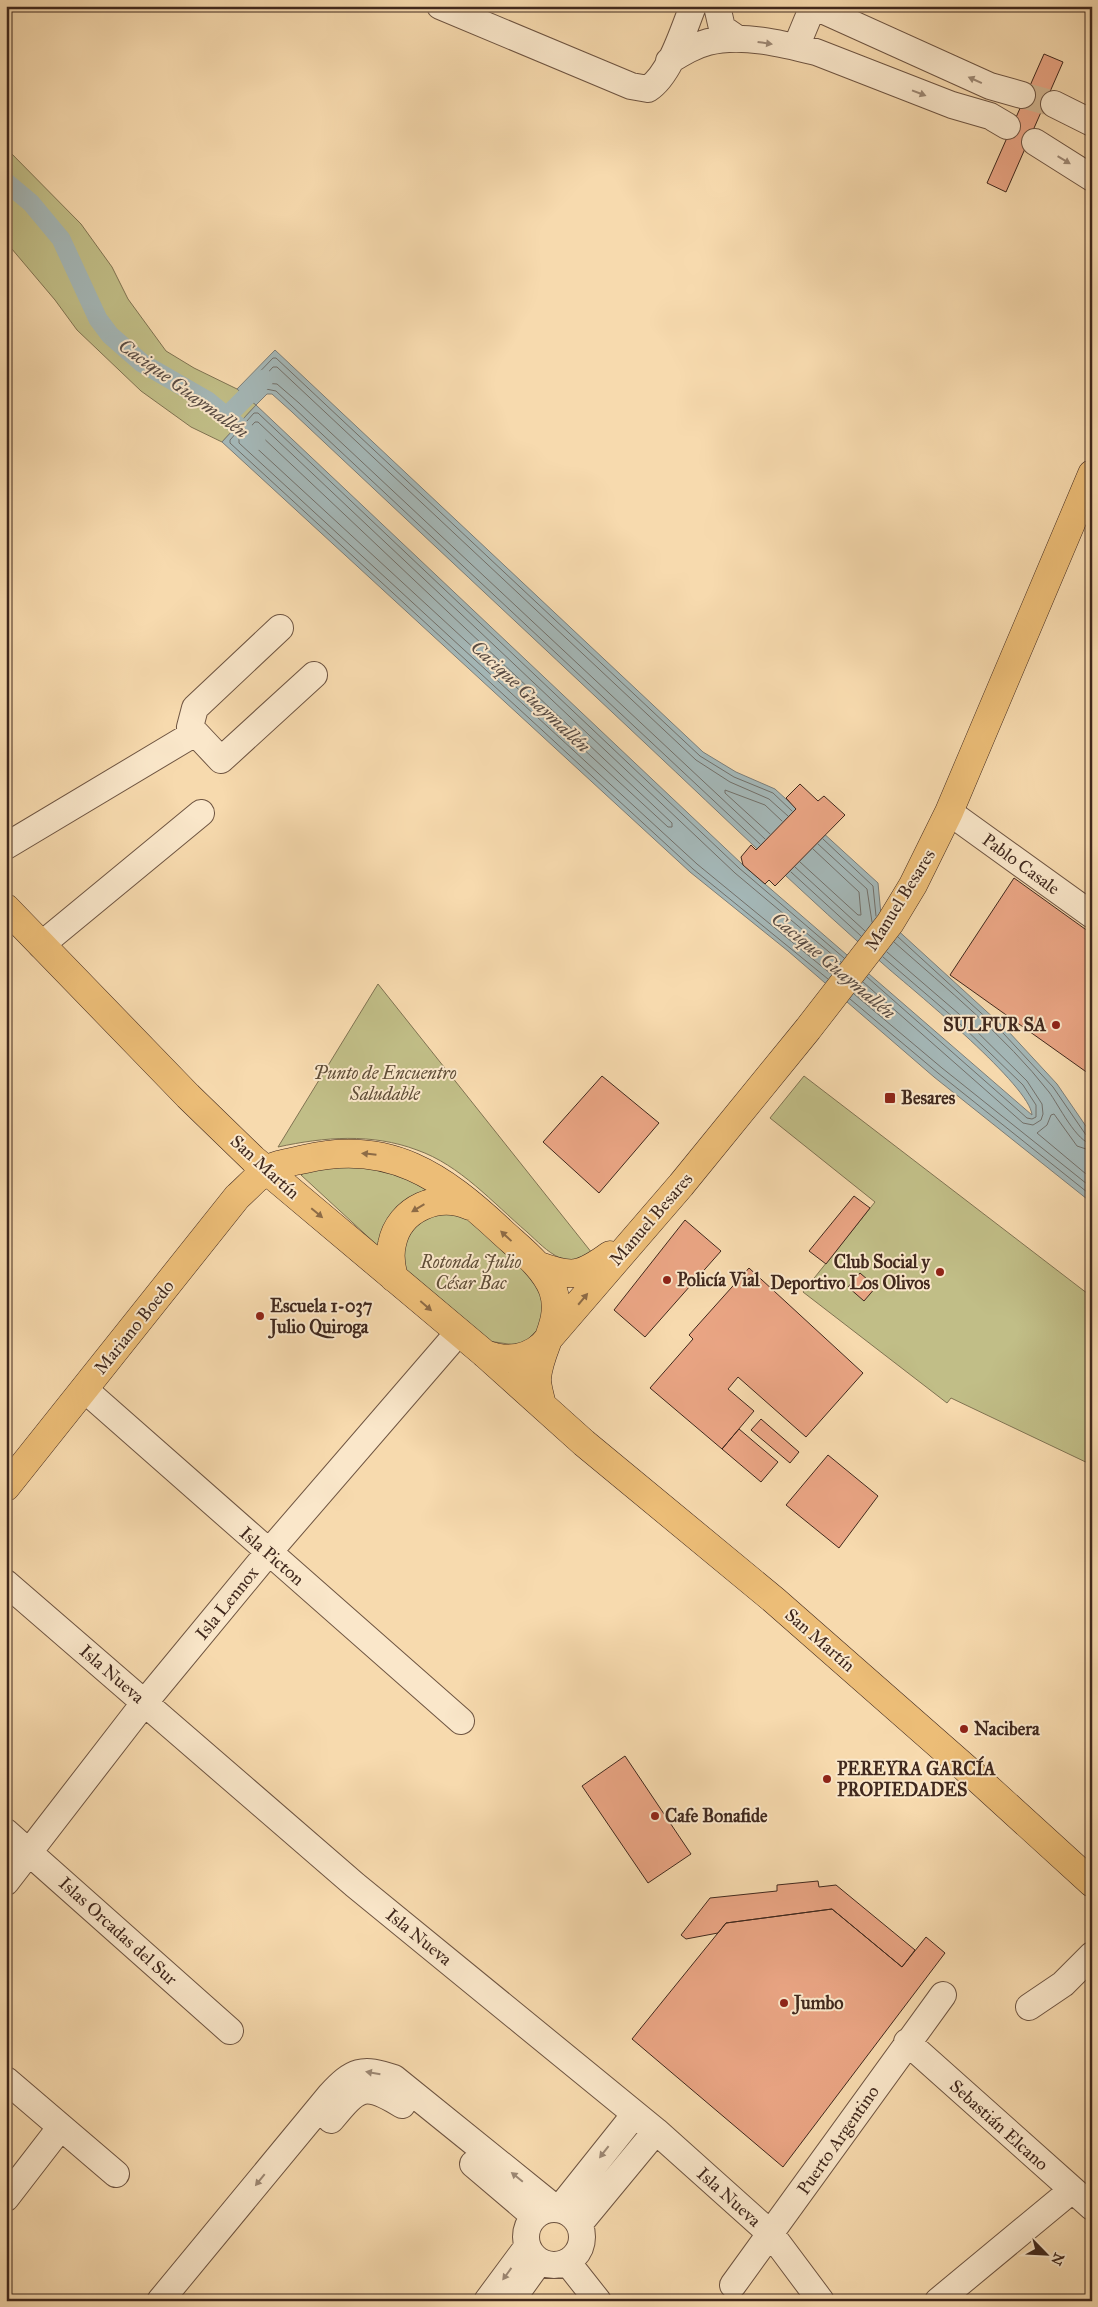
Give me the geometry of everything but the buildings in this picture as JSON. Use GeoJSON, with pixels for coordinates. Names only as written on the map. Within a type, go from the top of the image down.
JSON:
{"type":"FeatureCollection","features":[{"type":"Feature","properties":{"kind":"main road","name":"Manuel Besares"},"geometry":{"type":"LineString","coordinates":[[551,1335],[681,1185],[890,923],[917,878],[950,812],[1092,474]]}},
{"type":"Feature","properties":{"kind":"main road","name":"San Martín"},"geometry":{"type":"LineString","coordinates":[[6,908],[188,1096],[266,1170],[485,1354],[584,1443],[774,1600],[992,1791],[1092,1883]]}},
{"type":"Feature","properties":{"kind":"main road"},"geometry":{"type":"LineString","coordinates":[[266,1170],[317,1156],[350,1152],[376,1154],[406,1163],[428,1174],[480,1212],[537,1265],[554,1293],[556,1312],[538,1377],[542,1405]]}},
{"type":"Feature","properties":{"kind":"main road","name":"Mariano Boedo"},"geometry":{"type":"LineString","coordinates":[[10,1476],[84,1389],[237,1198],[266,1170]]}},
{"type":"Feature","properties":{"kind":"main road"},"geometry":{"type":"LineString","coordinates":[[394,1278],[390,1254],[392,1242],[396,1230],[412,1212],[434,1201],[446,1200],[458,1201],[480,1212]]}},
{"type":"Feature","properties":{"kind":"main road"},"geometry":{"type":"LineString","coordinates":[[537,1265],[561,1274],[578,1274],[592,1268],[634,1238]]}},
{"type":"Feature","properties":{"kind":"main road"},"geometry":{"type":"LineString","coordinates":[[485,1354],[501,1359],[520,1358],[539,1348],[551,1335]]}},
{"type":"Feature","properties":{"kind":"street"},"geometry":{"type":"LineString","coordinates":[[440,6],[640,88],[648,89],[656,84],[669,61],[694,6]]}},
{"type":"Feature","properties":{"kind":"street"},"geometry":{"type":"LineString","coordinates":[[717,6],[722,28],[738,39]]}},
{"type":"Feature","properties":{"kind":"street"},"geometry":{"type":"LineString","coordinates":[[796,47],[813,6],[990,86],[1022,95]]}},
{"type":"Feature","properties":{"kind":"street"},"geometry":{"type":"LineString","coordinates":[[669,61],[689,48],[710,41],[738,39],[796,47],[816,52],[952,105],[990,116],[1007,126]]}},
{"type":"Feature","properties":{"kind":"street"},"geometry":{"type":"LineString","coordinates":[[1054,104],[1092,123]]}},
{"type":"Feature","properties":{"kind":"street"},"geometry":{"type":"LineString","coordinates":[[1035,142],[1092,178]]}},
{"type":"Feature","properties":{"kind":"street"},"geometry":{"type":"LineString","coordinates":[[280,628],[195,708],[190,727],[222,760],[314,675]]}},
{"type":"Feature","properties":{"kind":"street"},"geometry":{"type":"LineString","coordinates":[[6,846],[195,733]]}},
{"type":"Feature","properties":{"kind":"street","name":"Pablo Casale"},"geometry":{"type":"LineString","coordinates":[[950,812],[1092,915]]}},
{"type":"Feature","properties":{"kind":"street"},"geometry":{"type":"LineString","coordinates":[[41,945],[201,813]]}},
{"type":"Feature","properties":{"kind":"street","name":"Isla Lennox"},"geometry":{"type":"LineString","coordinates":[[6,1882],[145,1702],[268,1553],[458,1333]]}},
{"type":"Feature","properties":{"kind":"street","name":"Isla Picton"},"geometry":{"type":"LineString","coordinates":[[84,1389],[461,1721]]}},
{"type":"Feature","properties":{"kind":"street","name":"Isla Nueva"},"geometry":{"type":"LineString","coordinates":[[6,1584],[355,1885],[656,2131],[771,2234],[821,2301]]}},
{"type":"Feature","properties":{"kind":"street","name":"Islas Orcadas del Sur"},"geometry":{"type":"LineString","coordinates":[[6,1832],[230,2031]]}},
{"type":"Feature","properties":{"kind":"street"},"geometry":{"type":"LineString","coordinates":[[1029,2007],[1063,1984],[1092,1955]]}},
{"type":"Feature","properties":{"kind":"street","name":"Puerto Argentino"},"geometry":{"type":"LineString","coordinates":[[733,2285],[907,2042],[943,1995]]}},
{"type":"Feature","properties":{"kind":"street","name":"Sebastián Elcano"},"geometry":{"type":"LineString","coordinates":[[907,2042],[1092,2207]]}},
{"type":"Feature","properties":{"kind":"street"},"geometry":{"type":"LineString","coordinates":[[160,2301],[330,2095],[344,2079],[359,2071],[372,2071],[394,2078],[557,2214],[583,2238],[579,2252],[545,2259],[487,2301]]}},
{"type":"Feature","properties":{"kind":"street"},"geometry":{"type":"LineString","coordinates":[[6,2080],[116,2174]]}},
{"type":"Feature","properties":{"kind":"street"},"geometry":{"type":"LineString","coordinates":[[183,2301],[350,2097],[368,2089],[382,2092],[413,2112],[557,2214]]}},
{"type":"Feature","properties":{"kind":"street"},"geometry":{"type":"LineString","coordinates":[[557,2214],[635,2114]]}},
{"type":"Feature","properties":{"kind":"street"},"geometry":{"type":"LineString","coordinates":[[6,2198],[60,2128]]}},
{"type":"Feature","properties":{"kind":"street"},"geometry":{"type":"LineString","coordinates":[[575,2301],[526,2230],[557,2214],[656,2131]]}},
{"type":"Feature","properties":{"kind":"street"},"geometry":{"type":"LineString","coordinates":[[938,2301],[1072,2190]]}},
{"type":"Feature","properties":{"kind":"street"},"geometry":{"type":"LineString","coordinates":[[511,2301],[545,2259]]}},
{"type":"Feature","properties":{"kind":"street"},"geometry":{"type":"LineString","coordinates":[[545,2259],[598,2301]]}},
{"type":"Feature","properties":{"kind":"green space"},"geometry":{"type":"Polygon","coordinates":[[[6,148],[81,224],[112,267],[128,299],[166,351],[194,368],[237,389],[256,405],[222,442],[191,427],[141,391],[77,330],[55,300],[6,242],[6,148]]]}},
{"type":"Feature","properties":{"kind":"green space","name":"Punto de Encuentro Saludable"},"geometry":{"type":"Polygon","coordinates":[[[378,984],[592,1253],[580,1259],[572,1260],[555,1256],[462,1175],[448,1165],[417,1150],[383,1141],[348,1138],[278,1147],[378,984]]]}},
{"type":"Feature","properties":{"kind":"green space","name":"Club Social y Deportivo Los Olivos"},"geometry":{"type":"Polygon","coordinates":[[[804,1076],[1092,1297],[1092,1465],[951,1398],[947,1403],[803,1292],[875,1202],[770,1118],[804,1076]]]}},
{"type":"Feature","properties":{"kind":"green space","name":"Rotonda Julio César Bac"},"geometry":{"type":"Polygon","coordinates":[[[380,1164],[427,1189],[415,1195],[378,1246],[301,1175],[313,1167],[380,1164]]]}},
{"type":"Feature","properties":{"kind":"green space","name":"Rotonda Julio César Bac"},"geometry":{"type":"Polygon","coordinates":[[[444,1211],[460,1213],[525,1260],[545,1303],[539,1328],[525,1342],[515,1345],[488,1341],[406,1275],[402,1249],[412,1230],[422,1220],[444,1211]]]}},
{"type":"Feature","properties":{"kind":"water"},"geometry":{"type":"Polygon","coordinates":[[[275,350],[703,752],[736,772],[775,789],[878,883],[881,915],[1008,1031],[1057,1084],[1092,1135],[1092,1203],[934,1077],[788,951],[690,872],[222,442],[256,405],[237,389],[275,350]],[[267,394],[256,405],[743,865],[1032,1115],[1026,1101],[1013,1083],[970,1040],[766,858],[292,412],[272,394],[267,394]]]}},
{"type":"Feature","properties":{"kind":"waterway","name":"Cacique Guaymallén"},"geometry":{"type":"LineString","coordinates":[[6,182],[31,203],[61,239],[98,319],[110,335],[142,363],[208,401],[256,441]]}},
{"type":"Feature","properties":{"kind":"waterway"},"geometry":{"type":"LineString","coordinates":[[228,415],[264,379]]}},
{"type":"Feature","properties":{"kind":"tunnel"},"geometry":{"type":"LineString","coordinates":[[1022,95],[1054,104]]}},
{"type":"Feature","properties":{"kind":"place","name":"SULFUR SA"},"geometry":{"type":"Point","coordinates":[1056,1025]}},
{"type":"Feature","properties":{"kind":"place","name":"Besares"},"geometry":{"type":"Point","coordinates":[890,1098]}},
{"type":"Feature","properties":{"kind":"place","name":"Club Social y Deportivo Los Olivos"},"geometry":{"type":"Point","coordinates":[940,1272]}},
{"type":"Feature","properties":{"kind":"place","name":"Policía Vial"},"geometry":{"type":"Point","coordinates":[667,1280]}},
{"type":"Feature","properties":{"kind":"place","name":"Escuela 1-037 Julio Quiroga"},"geometry":{"type":"Point","coordinates":[260,1316]}},
{"type":"Feature","properties":{"kind":"place","name":"Nacibera"},"geometry":{"type":"Point","coordinates":[964,1729]}},
{"type":"Feature","properties":{"kind":"place","name":"PEREYRA GARCÍA PROPIEDADES"},"geometry":{"type":"Point","coordinates":[827,1779]}},
{"type":"Feature","properties":{"kind":"place","name":"Cafe Bonafide"},"geometry":{"type":"Point","coordinates":[655,1816]}},
{"type":"Feature","properties":{"kind":"place","name":"Jumbo"},"geometry":{"type":"Point","coordinates":[784,2003]}}]}
